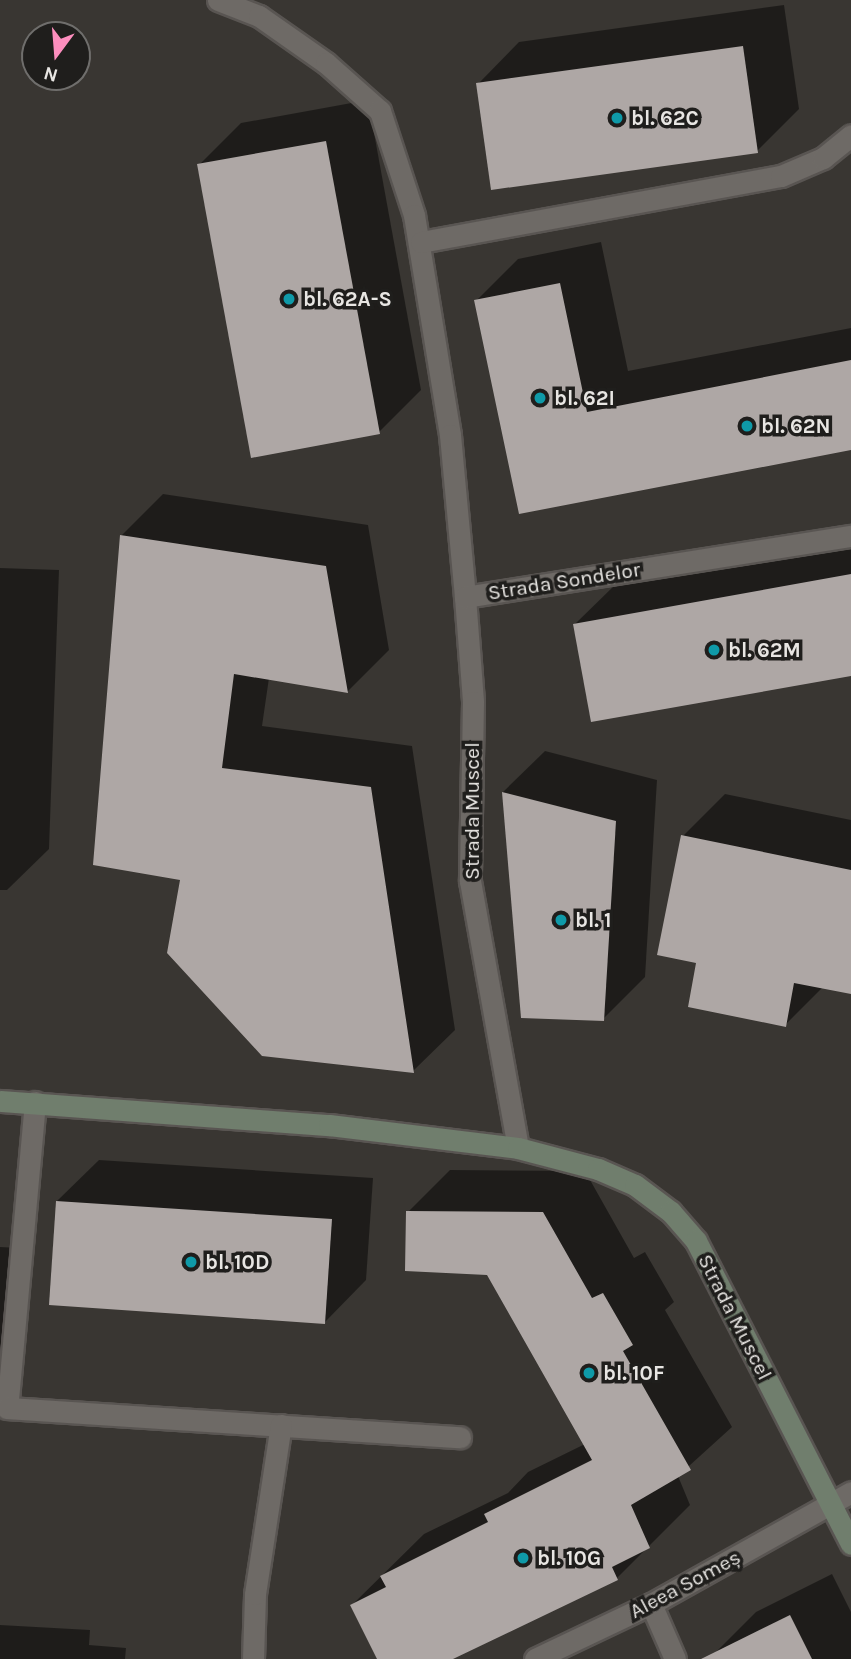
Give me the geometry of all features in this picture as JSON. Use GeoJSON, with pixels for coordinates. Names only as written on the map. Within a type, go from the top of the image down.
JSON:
{"type":"FeatureCollection","features":[{"type":"Feature","properties":{"kind":"street","name":"Strada Sondelor"},"geometry":{"type":"LineString","coordinates":[[218,0],[259,16],[326,63],[380,111],[421,242],[450,435],[465,597],[851,536]]}},
{"type":"Feature","properties":{"kind":"street"},"geometry":{"type":"LineString","coordinates":[[421,242],[781,176],[823,158],[851,135]]}},
{"type":"Feature","properties":{"kind":"street","name":"Strada Muscel"},"geometry":{"type":"LineString","coordinates":[[465,597],[473,702],[470,881],[517,1148]]}},
{"type":"Feature","properties":{"kind":"street","name":"Strada Muscel"},"geometry":{"type":"LineString","coordinates":[[0,1101],[329,1125],[517,1148],[598,1169],[635,1185],[671,1212],[696,1241],[851,1544]]}},
{"type":"Feature","properties":{"kind":"street"},"geometry":{"type":"LineString","coordinates":[[34,1102],[7,1408],[460,1437]]}},
{"type":"Feature","properties":{"kind":"street"},"geometry":{"type":"LineString","coordinates":[[253,1659],[255,1594],[281,1425]]}},
{"type":"Feature","properties":{"kind":"street","name":"Aleea Someș"},"geometry":{"type":"LineString","coordinates":[[535,1659],[651,1604],[851,1492]]}},
{"type":"Feature","properties":{"kind":"street"},"geometry":{"type":"LineString","coordinates":[[651,1604],[675,1659]]}},
{"type":"Feature","properties":{"kind":"building","name":"bl. 62C"},"geometry":{"type":"Polygon","coordinates":[[[743,46],[758,153],[491,190],[476,83],[743,46]]]}},
{"type":"Feature","properties":{"kind":"building","name":"bl. 62A-S"},"geometry":{"type":"Polygon","coordinates":[[[326,141],[380,434],[251,458],[197,164],[326,141]]]}},
{"type":"Feature","properties":{"kind":"building"},"geometry":{"type":"Polygon","coordinates":[[[560,283],[587,412],[851,360],[851,450],[519,514],[474,300],[560,283]]]}},
{"type":"Feature","properties":{"kind":"building"},"geometry":{"type":"Polygon","coordinates":[[[120,535],[326,566],[348,693],[234,674],[222,768],[371,787],[414,1073],[262,1056],[167,953],[180,880],[93,865],[120,535]]]}},
{"type":"Feature","properties":{"kind":"building","name":"bl. 62M"},"geometry":{"type":"Polygon","coordinates":[[[851,574],[851,676],[591,722],[573,624],[851,574]]]}},
{"type":"Feature","properties":{"kind":"building","name":"bl. 1"},"geometry":{"type":"Polygon","coordinates":[[[502,792],[616,821],[604,1021],[521,1018],[502,792]]]}},
{"type":"Feature","properties":{"kind":"building"},"geometry":{"type":"Polygon","coordinates":[[[681,835],[851,870],[851,994],[794,983],[786,1027],[688,1007],[696,963],[657,955],[681,835]]]}},
{"type":"Feature","properties":{"kind":"building","name":"bl. 10D"},"geometry":{"type":"Polygon","coordinates":[[[56,1201],[332,1219],[325,1324],[49,1305],[56,1201]]]}},
{"type":"Feature","properties":{"kind":"building"},"geometry":{"type":"Polygon","coordinates":[[[406,1211],[543,1212],[592,1298],[603,1293],[633,1345],[623,1351],[691,1470],[631,1505],[650,1548],[612,1567],[618,1580],[453,1659],[377,1659],[350,1605],[386,1587],[380,1576],[488,1522],[484,1514],[592,1460],[487,1275],[405,1271],[406,1211]]]}},
{"type":"Feature","properties":{"kind":"building"},"geometry":{"type":"Polygon","coordinates":[[[790,1615],[812,1659],[701,1659],[790,1615]]]}},
{"type":"Feature","properties":{"kind":"place","name":"bl. 62C"},"geometry":{"type":"Point","coordinates":[617,118]}},
{"type":"Feature","properties":{"kind":"place","name":"bl. 62A-S"},"geometry":{"type":"Point","coordinates":[289,299]}},
{"type":"Feature","properties":{"kind":"place","name":"bl. 62I"},"geometry":{"type":"Point","coordinates":[540,398]}},
{"type":"Feature","properties":{"kind":"place","name":"bl. 62N"},"geometry":{"type":"Point","coordinates":[747,426]}},
{"type":"Feature","properties":{"kind":"place","name":"bl. 62M"},"geometry":{"type":"Point","coordinates":[714,650]}},
{"type":"Feature","properties":{"kind":"place","name":"bl. 1"},"geometry":{"type":"Point","coordinates":[561,920]}},
{"type":"Feature","properties":{"kind":"place","name":"bl. 10D"},"geometry":{"type":"Point","coordinates":[191,1262]}},
{"type":"Feature","properties":{"kind":"place","name":"bl. 10F"},"geometry":{"type":"Point","coordinates":[589,1373]}},
{"type":"Feature","properties":{"kind":"place","name":"bl. 10G"},"geometry":{"type":"Point","coordinates":[523,1558]}}]}
